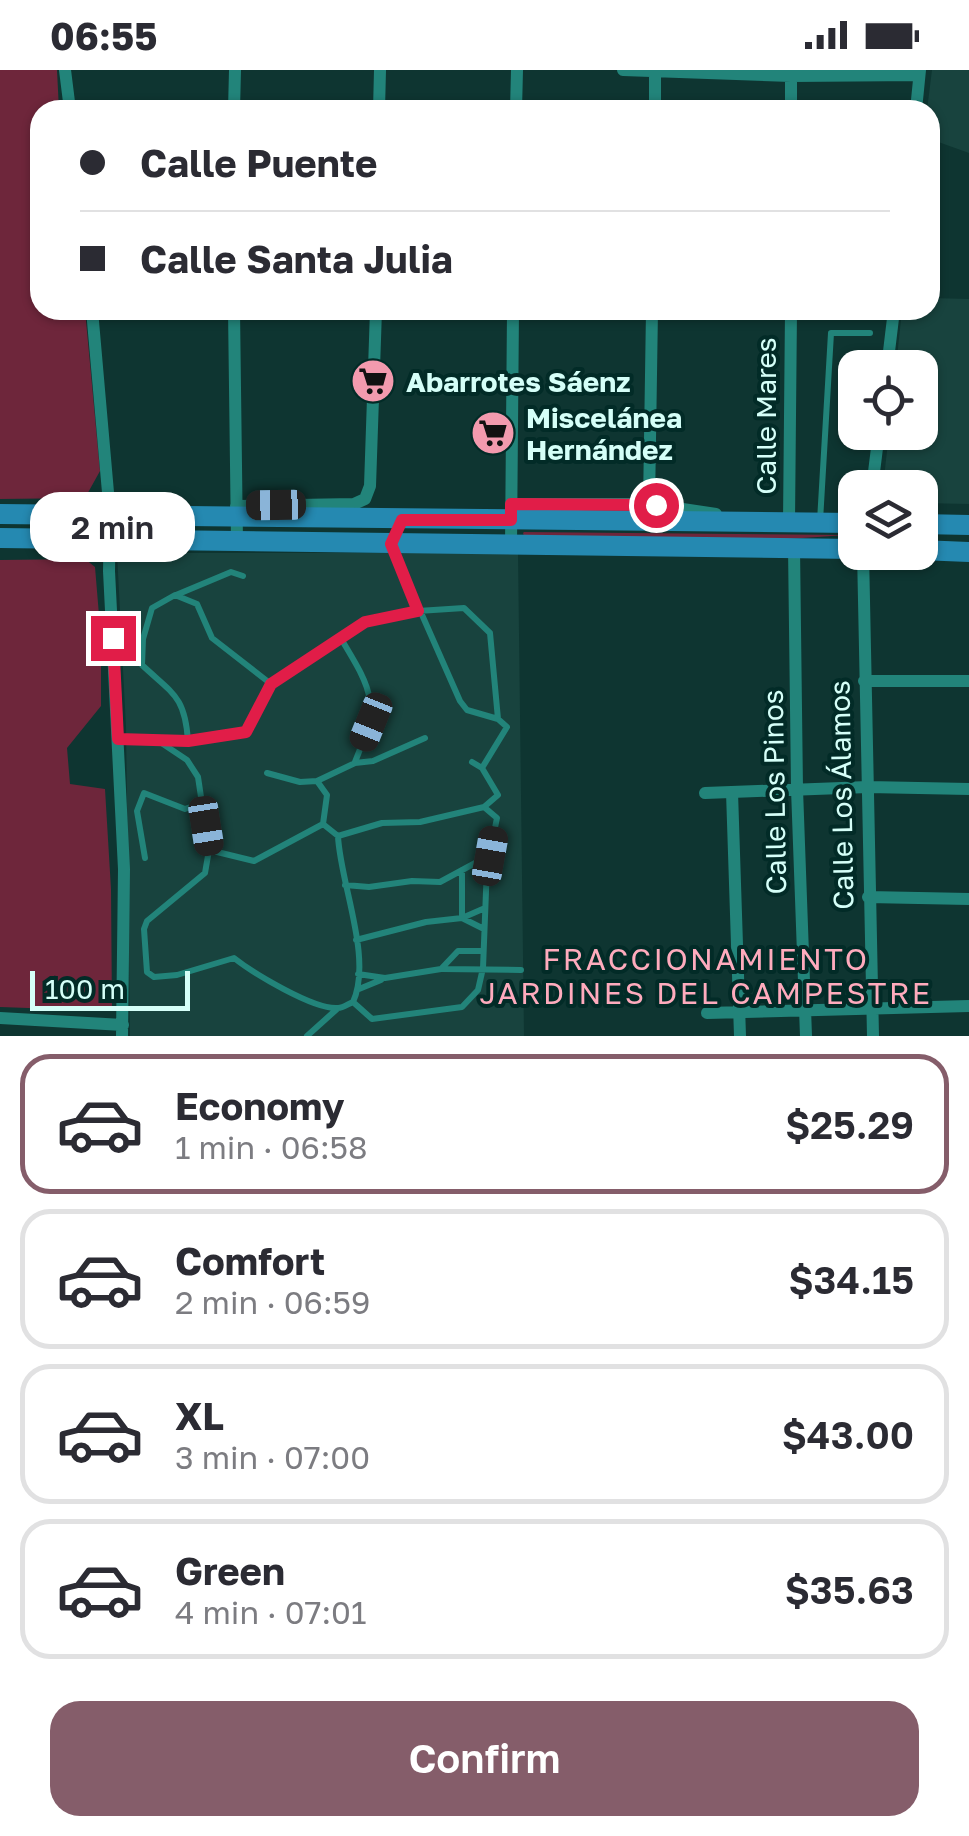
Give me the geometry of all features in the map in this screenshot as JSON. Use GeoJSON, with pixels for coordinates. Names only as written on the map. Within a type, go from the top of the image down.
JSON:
{"type":"FeatureCollection","features":[{"type":"Feature","properties":{"kind":"main road"},"geometry":{"type":"LineString","coordinates":[[0,514],[236,511],[402,520],[511,512],[838,521]]}},
{"type":"Feature","properties":{"kind":"main road"},"geometry":{"type":"LineString","coordinates":[[938,524],[969,525]]}},
{"type":"Feature","properties":{"kind":"main road"},"geometry":{"type":"LineString","coordinates":[[0,538],[838,548]]}},
{"type":"Feature","properties":{"kind":"main road"},"geometry":{"type":"LineString","coordinates":[[938,551],[969,552]]}},
{"type":"Feature","properties":{"kind":"street"},"geometry":{"type":"LineString","coordinates":[[65,70],[69,100]]}},
{"type":"Feature","properties":{"kind":"street"},"geometry":{"type":"LineString","coordinates":[[234,100],[235,70]]}},
{"type":"Feature","properties":{"kind":"street"},"geometry":{"type":"LineString","coordinates":[[379,100],[380,70]]}},
{"type":"Feature","properties":{"kind":"street"},"geometry":{"type":"LineString","coordinates":[[516,70],[516,100]]}},
{"type":"Feature","properties":{"kind":"street"},"geometry":{"type":"LineString","coordinates":[[623,70],[919,72],[917,100]]}},
{"type":"Feature","properties":{"kind":"street"},"geometry":{"type":"LineString","coordinates":[[655,70],[655,100]]}},
{"type":"Feature","properties":{"kind":"street"},"geometry":{"type":"LineString","coordinates":[[791,73],[791,100]]}},
{"type":"Feature","properties":{"kind":"street"},"geometry":{"type":"LineString","coordinates":[[0,1018],[123,1031],[124,868],[110,515],[93,320]]}},
{"type":"Feature","properties":{"kind":"street"},"geometry":{"type":"LineString","coordinates":[[234,320],[237,542]]}},
{"type":"Feature","properties":{"kind":"street"},"geometry":{"type":"LineString","coordinates":[[236,511],[354,504],[365,499],[376,320]]}},
{"type":"Feature","properties":{"kind":"street"},"geometry":{"type":"LineString","coordinates":[[511,546],[513,320]]}},
{"type":"Feature","properties":{"kind":"street"},"geometry":{"type":"LineString","coordinates":[[649,504],[652,320]]}},
{"type":"Feature","properties":{"kind":"street","name":"Calle Mares"},"geometry":{"type":"LineString","coordinates":[[789,518],[790,320]]}},
{"type":"Feature","properties":{"kind":"street"},"geometry":{"type":"LineString","coordinates":[[889,350],[893,320]]}},
{"type":"Feature","properties":{"kind":"street"},"geometry":{"type":"LineString","coordinates":[[511,512],[649,504],[711,514],[789,518]]}},
{"type":"Feature","properties":{"kind":"street"},"geometry":{"type":"LineString","coordinates":[[938,515],[969,516]]}},
{"type":"Feature","properties":{"kind":"street"},"geometry":{"type":"LineString","coordinates":[[820,518],[838,516]]}},
{"type":"Feature","properties":{"kind":"street","name":"Calle Los Pinos"},"geometry":{"type":"LineString","coordinates":[[794,548],[806,1036]]}},
{"type":"Feature","properties":{"kind":"street","name":"Calle Los Álamos"},"geometry":{"type":"LineString","coordinates":[[863,570],[872,1036]]}},
{"type":"Feature","properties":{"kind":"street"},"geometry":{"type":"LineString","coordinates":[[864,681],[969,681]]}},
{"type":"Feature","properties":{"kind":"street"},"geometry":{"type":"LineString","coordinates":[[706,793],[868,787],[969,789]]}},
{"type":"Feature","properties":{"kind":"street"},"geometry":{"type":"LineString","coordinates":[[732,792],[740,1036]]}},
{"type":"Feature","properties":{"kind":"street"},"geometry":{"type":"LineString","coordinates":[[868,897],[969,899]]}},
{"type":"Feature","properties":{"kind":"street"},"geometry":{"type":"LineString","coordinates":[[706,1013],[969,1006]]}},
{"type":"Feature","properties":{"kind":"lane"},"geometry":{"type":"LineString","coordinates":[[820,518],[831,333],[870,333]]}},
{"type":"Feature","properties":{"kind":"lane"},"geometry":{"type":"LineString","coordinates":[[402,520],[391,544],[460,701],[467,710],[498,719],[507,727],[482,768]]}},
{"type":"Feature","properties":{"kind":"lane"},"geometry":{"type":"LineString","coordinates":[[188,741],[186,714],[180,701],[142,666],[143,639],[152,608],[232,572],[244,576]]}},
{"type":"Feature","properties":{"kind":"lane"},"geometry":{"type":"LineString","coordinates":[[175,595],[196,604],[212,638],[271,684]]}},
{"type":"Feature","properties":{"kind":"lane"},"geometry":{"type":"LineString","coordinates":[[118,739],[188,741],[246,732],[271,684],[365,622],[418,611],[464,608],[490,634],[498,719]]}},
{"type":"Feature","properties":{"kind":"lane"},"geometry":{"type":"LineString","coordinates":[[340,637],[364,678],[370,702],[371,722],[355,763]]}},
{"type":"Feature","properties":{"kind":"lane"},"geometry":{"type":"LineString","coordinates":[[267,773],[300,782],[317,782],[355,763],[373,760],[425,738]]}},
{"type":"Feature","properties":{"kind":"lane"},"geometry":{"type":"LineString","coordinates":[[156,740],[188,760],[198,777],[210,850],[205,873],[147,921],[147,972],[154,978],[234,958],[250,972],[306,1000],[338,1008]]}},
{"type":"Feature","properties":{"kind":"lane"},"geometry":{"type":"LineString","coordinates":[[338,836],[382,824],[420,822],[484,807],[498,795],[482,768],[472,762]]}},
{"type":"Feature","properties":{"kind":"lane"},"geometry":{"type":"LineString","coordinates":[[317,782],[326,796],[323,824]]}},
{"type":"Feature","properties":{"kind":"lane"},"geometry":{"type":"LineString","coordinates":[[145,858],[137,811],[144,793],[186,809],[202,802]]}},
{"type":"Feature","properties":{"kind":"lane"},"geometry":{"type":"LineString","coordinates":[[353,1002],[372,1019],[462,1007],[478,990],[497,818],[484,807]]}},
{"type":"Feature","properties":{"kind":"lane"},"geometry":{"type":"LineString","coordinates":[[210,850],[254,861],[323,824]]}},
{"type":"Feature","properties":{"kind":"lane"},"geometry":{"type":"LineString","coordinates":[[307,1036],[338,1008],[353,1002],[358,989],[356,940],[338,836],[323,824]]}},
{"type":"Feature","properties":{"kind":"lane"},"geometry":{"type":"LineString","coordinates":[[345,885],[369,888],[412,880],[440,882],[490,856]]}},
{"type":"Feature","properties":{"kind":"lane"},"geometry":{"type":"LineString","coordinates":[[462,870],[462,918]]}},
{"type":"Feature","properties":{"kind":"lane"},"geometry":{"type":"LineString","coordinates":[[356,940],[426,922],[462,918],[485,908]]}},
{"type":"Feature","properties":{"kind":"lane"},"geometry":{"type":"LineString","coordinates":[[462,918],[484,929]]}},
{"type":"Feature","properties":{"kind":"lane"},"geometry":{"type":"LineString","coordinates":[[441,969],[458,951],[482,951]]}},
{"type":"Feature","properties":{"kind":"lane"},"geometry":{"type":"LineString","coordinates":[[358,989],[385,978],[441,969],[521,970]]}},
{"type":"Feature","properties":{"kind":"lane"},"geometry":{"type":"LineString","coordinates":[[358,974],[385,978]]}},
{"type":"Feature","properties":{"kind":"shaded area"},"geometry":{"type":"Polygon","coordinates":[[[0,70],[57,70],[58,100],[30,100],[30,320],[86,320],[100,471],[85,498],[0,499],[0,70]]]}},
{"type":"Feature","properties":{"kind":"shaded area"},"geometry":{"type":"Polygon","coordinates":[[[932,70],[969,70],[969,153],[940,143],[940,100],[928,100],[932,70]]]}},
{"type":"Feature","properties":{"kind":"shaded area"},"geometry":{"type":"Polygon","coordinates":[[[940,298],[969,299],[969,504],[938,503],[938,470],[885,470],[887,450],[938,450],[938,350],[898,350],[901,320],[940,320],[940,298]]]}},
{"type":"Feature","properties":{"kind":"shaded area"},"geometry":{"type":"Polygon","coordinates":[[[524,532],[838,535],[773,540],[524,536],[524,532]]]}},
{"type":"Feature","properties":{"kind":"shaded area"},"geometry":{"type":"Polygon","coordinates":[[[117,553],[518,553],[524,1036],[130,1036],[126,727],[117,553]]]}},
{"type":"Feature","properties":{"kind":"shaded area"},"geometry":{"type":"Polygon","coordinates":[[[85,559],[95,567],[101,706],[67,748],[70,784],[105,789],[112,1011],[0,1007],[0,560],[85,559]]]}},
{"type":"Feature","properties":{"kind":"place","name":"Abarrotes Sáenz"},"geometry":{"type":"Point","coordinates":[373,381]}},
{"type":"Feature","properties":{"kind":"place","name":"Miscelánea Hernández"},"geometry":{"type":"Point","coordinates":[493,433]}},
{"type":"Feature","properties":{"kind":"district","name":"FRACCIONAMIENTO JARDINES DEL CAMPESTRE"},"geometry":{"type":"Point","coordinates":[706,976]}},
{"type":"Feature","properties":{"kind":"route"},"geometry":{"type":"LineString","coordinates":[[113,638],[118,739],[188,741],[246,732],[271,684],[365,622],[418,611],[391,544],[402,520],[511,520],[511,504],[656,505]]}}]}
